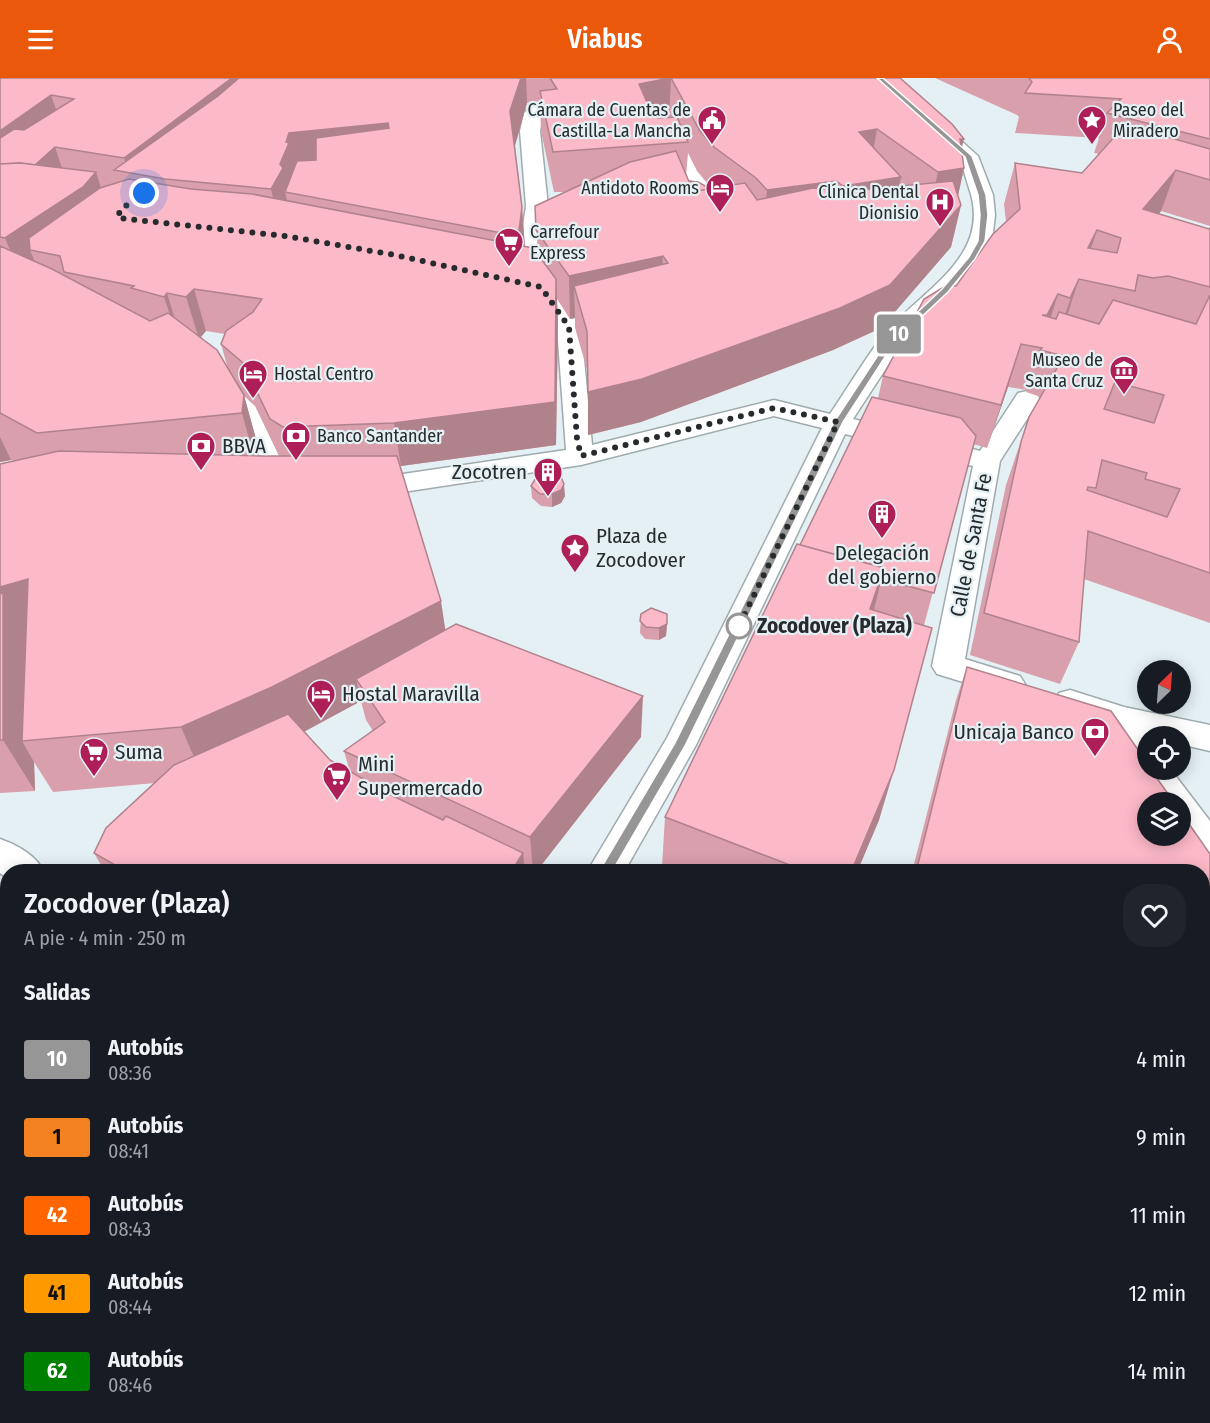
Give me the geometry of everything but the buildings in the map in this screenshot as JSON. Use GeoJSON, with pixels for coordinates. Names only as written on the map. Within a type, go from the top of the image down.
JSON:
{"type":"FeatureCollection","features":[{"type":"Feature","properties":{"kind":"street"},"geometry":{"type":"LineString","coordinates":[[610,864],[680,746],[838,422],[891,342],[945,290],[972,257],[981,241],[973,216],[982,195],[968,156],[880,78]]}},
{"type":"Feature","properties":{"kind":"street"},"geometry":{"type":"LineString","coordinates":[[563,103],[547,104],[534,113],[530,131],[537,206],[529,259],[541,287],[569,327],[577,439],[581,456]]}},
{"type":"Feature","properties":{"kind":"street"},"geometry":{"type":"LineString","coordinates":[[668,122],[700,186],[733,211],[749,228]]}},
{"type":"Feature","properties":{"kind":"street"},"geometry":{"type":"LineString","coordinates":[[677,189],[700,186]]}},
{"type":"Feature","properties":{"kind":"street"},"geometry":{"type":"LineString","coordinates":[[537,206],[561,203]]}},
{"type":"Feature","properties":{"kind":"street"},"geometry":{"type":"LineString","coordinates":[[507,280],[541,287]]}},
{"type":"Feature","properties":{"kind":"street"},"geometry":{"type":"LineString","coordinates":[[569,327],[592,321]]}},
{"type":"Feature","properties":{"kind":"street"},"geometry":{"type":"LineString","coordinates":[[195,361],[247,406],[280,484]]}},
{"type":"Feature","properties":{"kind":"street","name":"Calle de Santa Fe"},"geometry":{"type":"LineString","coordinates":[[1027,399],[987,461],[948,666],[1124,719]]}},
{"type":"Feature","properties":{"kind":"street"},"geometry":{"type":"LineString","coordinates":[[336,483],[404,483],[581,456],[774,408],[838,422],[987,461]]}},
{"type":"Feature","properties":{"kind":"street"},"geometry":{"type":"LineString","coordinates":[[1124,719],[1210,738]]}},
{"type":"Feature","properties":{"kind":"street"},"geometry":{"type":"LineString","coordinates":[[1124,719],[1137,743]]}},
{"type":"Feature","properties":{"kind":"street"},"geometry":{"type":"LineString","coordinates":[[1191,823],[1210,848]]}},
{"type":"Feature","properties":{"kind":"street"},"geometry":{"type":"LineString","coordinates":[[0,854],[14,864]]}},
{"type":"Feature","properties":{"kind":"bus line","name":"10"},"geometry":{"type":"LineString","coordinates":[[610,864],[680,746],[838,422],[891,342],[945,290],[972,257],[981,241],[984,215],[982,195],[968,156],[880,78]]}},
{"type":"Feature","properties":{"kind":"place","name":"Cámara de Cuentas de Castilla-La Mancha"},"geometry":{"type":"Point","coordinates":[712,146]}},
{"type":"Feature","properties":{"kind":"place","name":"Paseo del Miradero"},"geometry":{"type":"Point","coordinates":[1092,146]}},
{"type":"Feature","properties":{"kind":"place","name":"Antidoto Rooms"},"geometry":{"type":"Point","coordinates":[720,214]}},
{"type":"Feature","properties":{"kind":"place","name":"Clínica Dental Dionisio"},"geometry":{"type":"Point","coordinates":[940,228]}},
{"type":"Feature","properties":{"kind":"place","name":"Carrefour Express"},"geometry":{"type":"Point","coordinates":[509,268]}},
{"type":"Feature","properties":{"kind":"place","name":"Museo de Santa Cruz"},"geometry":{"type":"Point","coordinates":[1124,396]}},
{"type":"Feature","properties":{"kind":"place","name":"Hostal Centro"},"geometry":{"type":"Point","coordinates":[253,400]}},
{"type":"Feature","properties":{"kind":"place","name":"Banco Santander"},"geometry":{"type":"Point","coordinates":[296,462]}},
{"type":"Feature","properties":{"kind":"place","name":"BBVA"},"geometry":{"type":"Point","coordinates":[201,472]}},
{"type":"Feature","properties":{"kind":"place","name":"Zocotren"},"geometry":{"type":"Point","coordinates":[548,498]}},
{"type":"Feature","properties":{"kind":"place","name":"Delegación del gobierno"},"geometry":{"type":"Point","coordinates":[882,540]}},
{"type":"Feature","properties":{"kind":"place","name":"Plaza de Zocodover"},"geometry":{"type":"Point","coordinates":[575,574]}},
{"type":"Feature","properties":{"kind":"place","name":"Zocodover (Plaza)"},"geometry":{"type":"Point","coordinates":[739,626]}},
{"type":"Feature","properties":{"kind":"place","name":"Hostal Maravilla"},"geometry":{"type":"Point","coordinates":[321,720]}},
{"type":"Feature","properties":{"kind":"place","name":"Unicaja Banco"},"geometry":{"type":"Point","coordinates":[1095,758]}},
{"type":"Feature","properties":{"kind":"place","name":"Suma"},"geometry":{"type":"Point","coordinates":[94,778]}},
{"type":"Feature","properties":{"kind":"place","name":"Mini Supermercado"},"geometry":{"type":"Point","coordinates":[337,802]}},
{"type":"Feature","properties":{"kind":"route"},"geometry":{"type":"LineString","coordinates":[[144,193],[120,210],[118,218],[285,236],[395,255],[541,287],[569,327],[577,439],[581,456],[774,408],[838,422],[739,626]]}}]}
